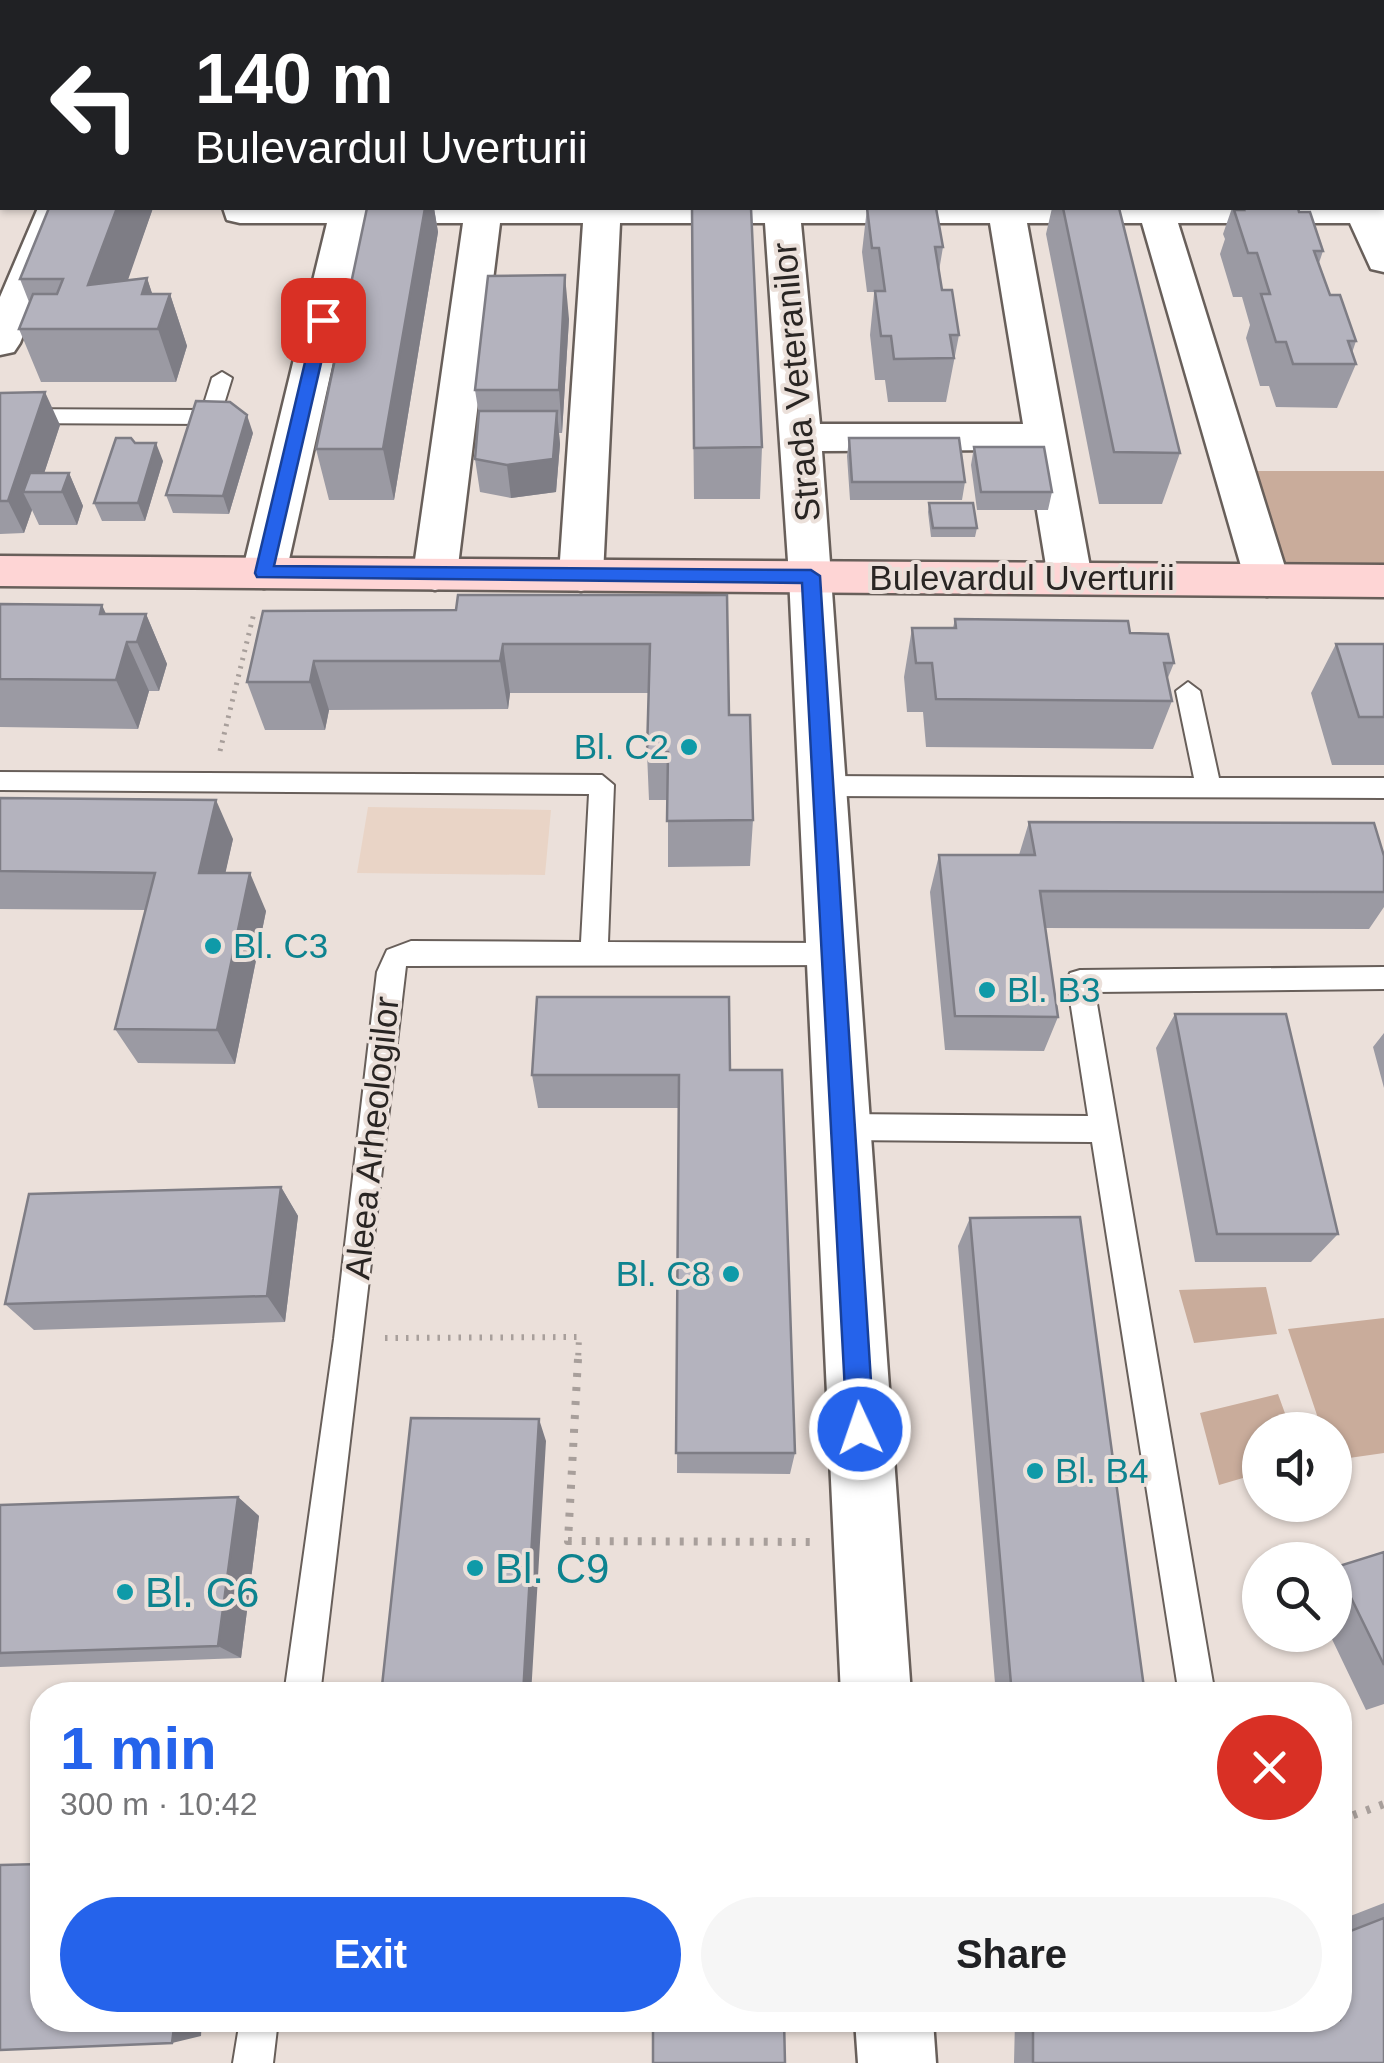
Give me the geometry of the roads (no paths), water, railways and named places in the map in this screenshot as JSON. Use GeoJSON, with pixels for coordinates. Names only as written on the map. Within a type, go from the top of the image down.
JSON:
{"type":"FeatureCollection","features":[{"type":"Feature","properties":{"kind":"main road","name":"Bulevardul Uverturii"},"geometry":{"type":"LineString","coordinates":[[0,571],[1384,580]]}},
{"type":"Feature","properties":{"kind":"street"},"geometry":{"type":"LineString","coordinates":[[0,344],[55,210]]}},
{"type":"Feature","properties":{"kind":"street"},"geometry":{"type":"LineString","coordinates":[[240,210],[722,210]]}},
{"type":"Feature","properties":{"kind":"street","name":"Strada Veteranilor"},"geometry":{"type":"LineString","coordinates":[[782,210],[811,576],[875,1682]]}},
{"type":"Feature","properties":{"kind":"street"},"geometry":{"type":"LineString","coordinates":[[1006,210],[1070,578]]}},
{"type":"Feature","properties":{"kind":"street"},"geometry":{"type":"LineString","coordinates":[[1267,580],[1156,210],[1374,212],[1384,261]]}},
{"type":"Feature","properties":{"kind":"street"},"geometry":{"type":"LineString","coordinates":[[264,573],[348,212]]}},
{"type":"Feature","properties":{"kind":"street"},"geometry":{"type":"LineString","coordinates":[[435,574],[483,212]]}},
{"type":"Feature","properties":{"kind":"street"},"geometry":{"type":"LineString","coordinates":[[581,575],[602,212]]}},
{"type":"Feature","properties":{"kind":"street"},"geometry":{"type":"LineString","coordinates":[[800,438],[1046,437]]}},
{"type":"Feature","properties":{"kind":"street"},"geometry":{"type":"LineString","coordinates":[[895,2032],[897,2063]]}},
{"type":"Feature","properties":{"kind":"lane"},"geometry":{"type":"LineString","coordinates":[[0,416],[210,417],[222,378]]}},
{"type":"Feature","properties":{"kind":"lane"},"geometry":{"type":"LineString","coordinates":[[1188,691],[1210,788]]}},
{"type":"Feature","properties":{"kind":"lane"},"geometry":{"type":"LineString","coordinates":[[0,782],[602,785],[594,953]]}},
{"type":"Feature","properties":{"kind":"lane"},"geometry":{"type":"LineString","coordinates":[[823,786],[1384,788]]}},
{"type":"Feature","properties":{"kind":"lane","name":"Aleea Arheologilor"},"geometry":{"type":"LineString","coordinates":[[304,1682],[349,1339],[390,972],[396,958],[411,952],[833,954]]}},
{"type":"Feature","properties":{"kind":"lane"},"geometry":{"type":"LineString","coordinates":[[1195,1682],[1080,980],[1384,978]]}},
{"type":"Feature","properties":{"kind":"lane"},"geometry":{"type":"LineString","coordinates":[[844,1128],[1104,1129]]}},
{"type":"Feature","properties":{"kind":"lane"},"geometry":{"type":"LineString","coordinates":[[253,2063],[257,2032]]}},
{"type":"Feature","properties":{"kind":"place","name":"Bl. C2"},"geometry":{"type":"Point","coordinates":[689,747]}},
{"type":"Feature","properties":{"kind":"place","name":"Bl. C3"},"geometry":{"type":"Point","coordinates":[213,946]}},
{"type":"Feature","properties":{"kind":"place","name":"Bl. B3"},"geometry":{"type":"Point","coordinates":[987,990]}},
{"type":"Feature","properties":{"kind":"place","name":"Bl. C8"},"geometry":{"type":"Point","coordinates":[731,1274]}},
{"type":"Feature","properties":{"kind":"place","name":"Bl. B4"},"geometry":{"type":"Point","coordinates":[1035,1471]}},
{"type":"Feature","properties":{"kind":"place","name":"Bl. C9"},"geometry":{"type":"Point","coordinates":[475,1568]}},
{"type":"Feature","properties":{"kind":"place","name":"Bl. C6"},"geometry":{"type":"Point","coordinates":[125,1592]}}]}
